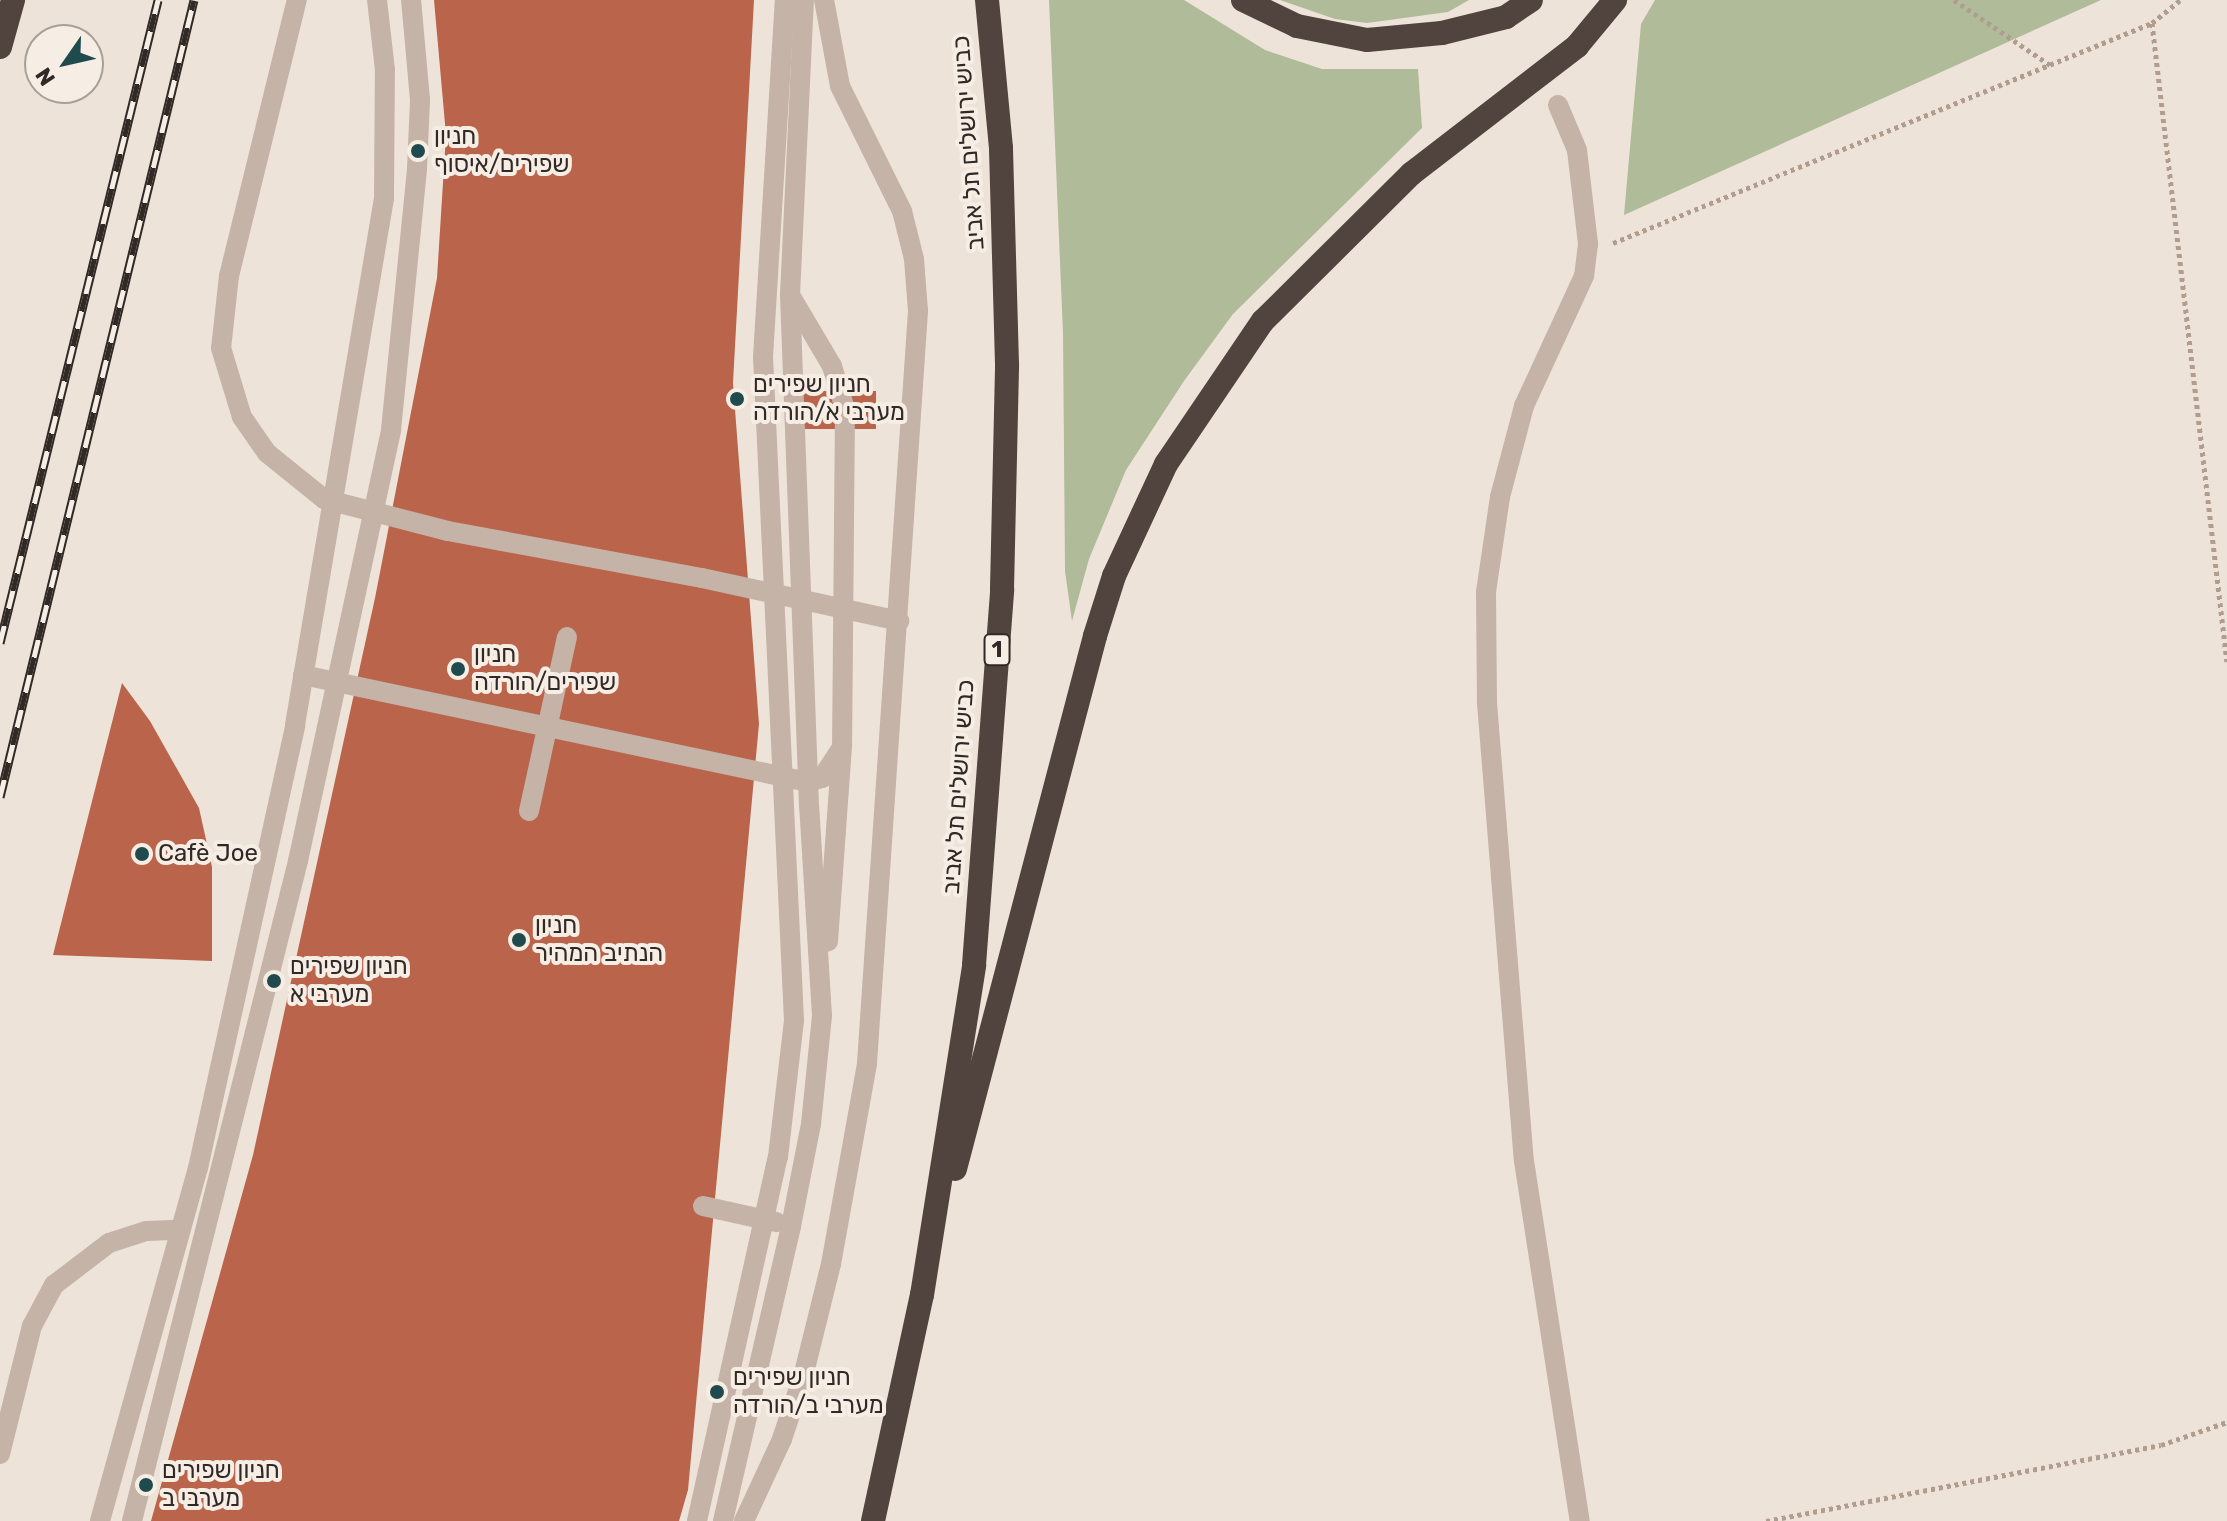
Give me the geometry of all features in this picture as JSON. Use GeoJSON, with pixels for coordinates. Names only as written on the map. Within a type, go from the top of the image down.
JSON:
{"type":"FeatureCollection","features":[{"type":"Feature","properties":{"kind":"highway"},"geometry":{"type":"LineString","coordinates":[[0,47],[13,0]]}},
{"type":"Feature","properties":{"kind":"highway","name":"כביש ירושלים תל אביב"},"geometry":{"type":"LineString","coordinates":[[873,1521],[922,1295],[974,965],[1002,589],[1007,364],[1001,148],[987,0]]}},
{"type":"Feature","properties":{"kind":"highway"},"geometry":{"type":"LineString","coordinates":[[1243,0],[1297,26],[1367,40],[1442,33],[1506,17],[1531,0]]}},
{"type":"Feature","properties":{"kind":"highway"},"geometry":{"type":"LineString","coordinates":[[922,1295],[1095,636],[1114,576],[1166,464],[1263,321],[1411,174],[1577,46],[1615,0]]}},
{"type":"Feature","properties":{"kind":"lane"},"geometry":{"type":"LineString","coordinates":[[297,0],[229,276],[221,348],[242,417],[267,453],[324,499],[448,531],[899,621]]}},
{"type":"Feature","properties":{"kind":"lane"},"geometry":{"type":"LineString","coordinates":[[100,1521],[180,1230],[259,909],[303,675],[383,213],[386,99],[377,0]]}},
{"type":"Feature","properties":{"kind":"lane"},"geometry":{"type":"LineString","coordinates":[[132,1521],[338,684],[391,430],[411,266],[420,100],[411,0]]}},
{"type":"Feature","properties":{"kind":"lane"},"geometry":{"type":"LineString","coordinates":[[697,1521],[765,1220],[794,1021],[763,357],[785,0]]}},
{"type":"Feature","properties":{"kind":"lane"},"geometry":{"type":"LineString","coordinates":[[804,0],[790,295],[808,782],[822,1016]]}},
{"type":"Feature","properties":{"kind":"lane"},"geometry":{"type":"LineString","coordinates":[[744,1521],[782,1439],[804,1373],[831,1264],[867,1063],[918,311],[914,259],[902,211],[840,86],[824,0]]}},
{"type":"Feature","properties":{"kind":"lane"},"geometry":{"type":"LineString","coordinates":[[1558,105],[1577,150],[1588,244],[1584,276],[1524,406],[1500,497],[1486,592],[1487,703],[1524,1161],[1580,1521]]}},
{"type":"Feature","properties":{"kind":"lane"},"geometry":{"type":"LineString","coordinates":[[723,1521],[791,1226],[811,1124],[842,746],[845,409],[832,366],[790,295]]}},
{"type":"Feature","properties":{"kind":"lane"},"geometry":{"type":"LineString","coordinates":[[529,811],[567,637]]}},
{"type":"Feature","properties":{"kind":"lane"},"geometry":{"type":"LineString","coordinates":[[303,675],[546,729],[808,782],[828,772],[842,746]]}},
{"type":"Feature","properties":{"kind":"lane"},"geometry":{"type":"LineString","coordinates":[[703,1206],[791,1226]]}},
{"type":"Feature","properties":{"kind":"lane"},"geometry":{"type":"LineString","coordinates":[[0,1454],[32,1326],[54,1285],[119,1239],[146,1231],[180,1230]]}},
{"type":"Feature","properties":{"kind":"path"},"geometry":{"type":"LineString","coordinates":[[1954,0],[2050,65]]}},
{"type":"Feature","properties":{"kind":"path"},"geometry":{"type":"LineString","coordinates":[[1588,244],[1637,238],[2152,23],[2180,0]]}},
{"type":"Feature","properties":{"kind":"path"},"geometry":{"type":"LineString","coordinates":[[2152,23],[2227,662]]}},
{"type":"Feature","properties":{"kind":"path"},"geometry":{"type":"LineString","coordinates":[[1766,1521],[2161,1445],[2227,1422]]}},
{"type":"Feature","properties":{"kind":"green space"},"geometry":{"type":"Polygon","coordinates":[[[1049,0],[1184,0],[1265,50],[1322,69],[1418,69],[1422,128],[1233,314],[1184,381],[1126,470],[1089,559],[1072,621],[1065,571],[1063,333],[1049,0]]]}},
{"type":"Feature","properties":{"kind":"green space"},"geometry":{"type":"Polygon","coordinates":[[[1280,0],[1469,0],[1448,12],[1367,23],[1335,19],[1280,0]]]}},
{"type":"Feature","properties":{"kind":"green space"},"geometry":{"type":"Polygon","coordinates":[[[1655,0],[2101,0],[1624,215],[1641,24],[1655,0]]]}},
{"type":"Feature","properties":{"kind":"building","name":"חניון הנתיב המהיר"},"geometry":{"type":"Polygon","coordinates":[[[434,0],[754,0],[733,383],[759,724],[688,1490],[679,1521],[151,1521],[253,1155],[375,598],[437,278],[446,135],[434,0]]]}},
{"type":"Feature","properties":{"kind":"building"},"geometry":{"type":"Polygon","coordinates":[[[802,391],[876,391],[876,429],[802,429],[802,391]]]}},
{"type":"Feature","properties":{"kind":"building"},"geometry":{"type":"Polygon","coordinates":[[[122,683],[150,721],[199,808],[212,867],[212,961],[53,955],[122,683]]]}},
{"type":"Feature","properties":{"kind":"railway"},"geometry":{"type":"LineString","coordinates":[[0,643],[158,0]]}},
{"type":"Feature","properties":{"kind":"railway"},"geometry":{"type":"LineString","coordinates":[[0,797],[194,0]]}},
{"type":"Feature","properties":{"kind":"place","name":"חניון שפירים/איסוף"},"geometry":{"type":"Point","coordinates":[418,151]}},
{"type":"Feature","properties":{"kind":"place","name":"חניון שפירים מערבי א/הורדה"},"geometry":{"type":"Point","coordinates":[737,399]}},
{"type":"Feature","properties":{"kind":"place","name":"חניון שפירים/הורדה"},"geometry":{"type":"Point","coordinates":[458,669]}},
{"type":"Feature","properties":{"kind":"place","name":"Cafè Joe"},"geometry":{"type":"Point","coordinates":[142,854]}},
{"type":"Feature","properties":{"kind":"place","name":"חניון הנתיב המהיר"},"geometry":{"type":"Point","coordinates":[519,940]}},
{"type":"Feature","properties":{"kind":"place","name":"חניון שפירים מערבי א"},"geometry":{"type":"Point","coordinates":[274,981]}},
{"type":"Feature","properties":{"kind":"place","name":"חניון שפירים מערבי ב/הורדה"},"geometry":{"type":"Point","coordinates":[717,1392]}},
{"type":"Feature","properties":{"kind":"place","name":"חניון שפירים מערבי ב"},"geometry":{"type":"Point","coordinates":[146,1485]}}]}
